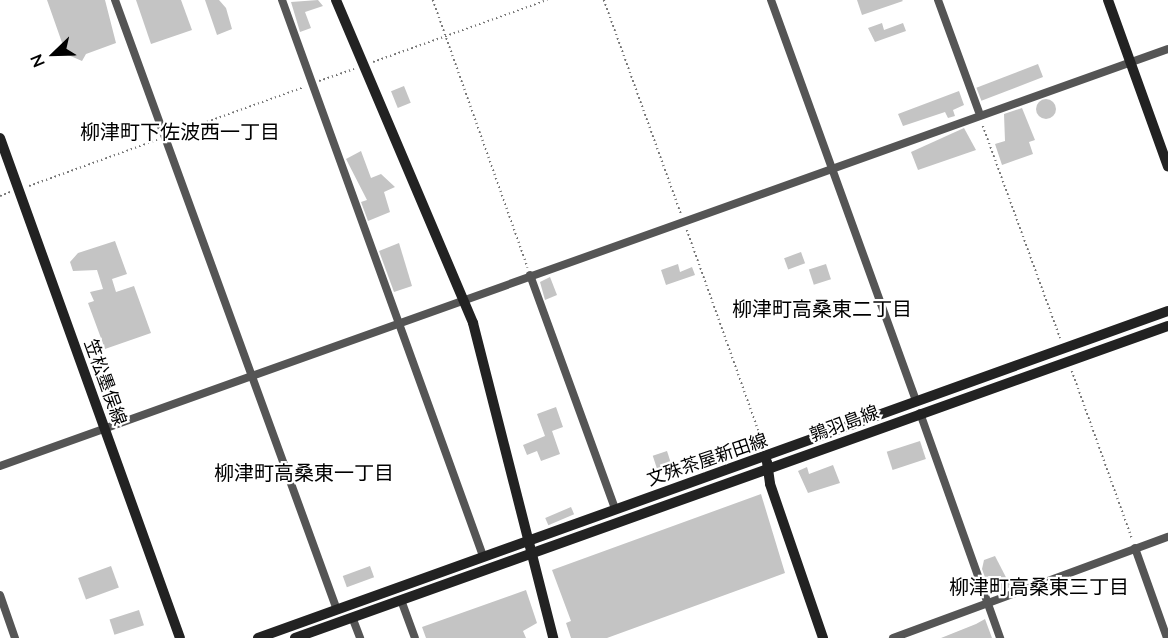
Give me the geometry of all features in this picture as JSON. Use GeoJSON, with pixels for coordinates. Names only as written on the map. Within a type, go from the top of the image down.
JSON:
{"type":"FeatureCollection","features":[{"type":"Feature","properties":{"kind":"main road"},"geometry":{"type":"LineString","coordinates":[[336,0],[465,302],[554,638]]}},
{"type":"Feature","properties":{"kind":"main road"},"geometry":{"type":"LineString","coordinates":[[1108,0],[1168,167]]}},
{"type":"Feature","properties":{"kind":"main road","name":"笠松墨俣線"},"geometry":{"type":"LineString","coordinates":[[0,138],[180,638]]}},
{"type":"Feature","properties":{"kind":"main road","name":"文殊茶屋新田線"},"geometry":{"type":"LineString","coordinates":[[258,638],[528,539],[1168,311]]}},
{"type":"Feature","properties":{"kind":"main road","name":"鶉羽島線"},"geometry":{"type":"LineString","coordinates":[[532,553],[1168,326]]}},
{"type":"Feature","properties":{"kind":"main road"},"geometry":{"type":"LineString","coordinates":[[767,455],[768,467],[823,638]]}},
{"type":"Feature","properties":{"kind":"main road"},"geometry":{"type":"LineString","coordinates":[[295,638],[532,553]]}},
{"type":"Feature","properties":{"kind":"street"},"geometry":{"type":"LineString","coordinates":[[115,0],[167,136],[338,610]]}},
{"type":"Feature","properties":{"kind":"street"},"geometry":{"type":"LineString","coordinates":[[282,0],[483,556]]}},
{"type":"Feature","properties":{"kind":"street"},"geometry":{"type":"LineString","coordinates":[[771,0],[916,401]]}},
{"type":"Feature","properties":{"kind":"street"},"geometry":{"type":"LineString","coordinates":[[938,0],[978,112]]}},
{"type":"Feature","properties":{"kind":"street"},"geometry":{"type":"LineString","coordinates":[[0,466],[465,302],[530,275],[978,112],[1168,49]]}},
{"type":"Feature","properties":{"kind":"street"},"geometry":{"type":"LineString","coordinates":[[530,275],[615,509]]}},
{"type":"Feature","properties":{"kind":"street"},"geometry":{"type":"LineString","coordinates":[[920,413],[1000,638]]}},
{"type":"Feature","properties":{"kind":"street"},"geometry":{"type":"LineString","coordinates":[[893,638],[1168,537]]}},
{"type":"Feature","properties":{"kind":"street"},"geometry":{"type":"LineString","coordinates":[[1135,548],[1167,638]]}},
{"type":"Feature","properties":{"kind":"street"},"geometry":{"type":"LineString","coordinates":[[0,595],[15,638]]}},
{"type":"Feature","properties":{"kind":"street"},"geometry":{"type":"LineString","coordinates":[[401,600],[416,638]]}},
{"type":"Feature","properties":{"kind":"street"},"geometry":{"type":"LineString","coordinates":[[354,622],[360,638]]}},
{"type":"Feature","properties":{"kind":"path"},"geometry":{"type":"LineString","coordinates":[[433,0],[530,275]]}},
{"type":"Feature","properties":{"kind":"path"},"geometry":{"type":"LineString","coordinates":[[18,189],[548,0]]}},
{"type":"Feature","properties":{"kind":"path"},"geometry":{"type":"LineString","coordinates":[[604,0],[767,455]]}},
{"type":"Feature","properties":{"kind":"path"},"geometry":{"type":"LineString","coordinates":[[978,112],[1064,348]]}},
{"type":"Feature","properties":{"kind":"path"},"geometry":{"type":"LineString","coordinates":[[1068,360],[1135,548]]}},
{"type":"Feature","properties":{"kind":"building"},"geometry":{"type":"Polygon","coordinates":[[[47,0],[105,0],[116,43],[86,54],[82,61],[66,54],[47,0]]]}},
{"type":"Feature","properties":{"kind":"building"},"geometry":{"type":"Polygon","coordinates":[[[136,0],[181,0],[192,30],[151,44],[136,0]]]}},
{"type":"Feature","properties":{"kind":"building"},"geometry":{"type":"Polygon","coordinates":[[[205,0],[219,0],[226,8],[232,29],[217,35],[205,0]]]}},
{"type":"Feature","properties":{"kind":"building"},"geometry":{"type":"Polygon","coordinates":[[[318,0],[323,6],[305,12],[311,28],[300,32],[291,2],[318,0]]]}},
{"type":"Feature","properties":{"kind":"building"},"geometry":{"type":"Polygon","coordinates":[[[857,0],[902,0],[903,1],[862,15],[857,0]]]}},
{"type":"Feature","properties":{"kind":"building"},"geometry":{"type":"Polygon","coordinates":[[[882,23],[884,30],[903,23],[906,31],[875,42],[868,28],[882,23]]]}},
{"type":"Feature","properties":{"kind":"building"},"geometry":{"type":"Polygon","coordinates":[[[1038,64],[1043,77],[981,101],[976,88],[1038,64]]]}},
{"type":"Feature","properties":{"kind":"building"},"geometry":{"type":"Polygon","coordinates":[[[404,86],[411,103],[398,108],[391,91],[404,86]]]}},
{"type":"Feature","properties":{"kind":"building"},"geometry":{"type":"Polygon","coordinates":[[[959,91],[964,105],[953,110],[955,116],[948,118],[945,112],[903,126],[898,114],[959,91]]]}},
{"type":"Feature","properties":{"kind":"building"},"geometry":{"type":"Polygon","coordinates":[[[1046,99],[1053,102],[1056,109],[1053,116],[1046,119],[1039,116],[1036,109],[1039,102],[1046,99]]]}},
{"type":"Feature","properties":{"kind":"building"},"geometry":{"type":"Polygon","coordinates":[[[1022,108],[1035,140],[1029,142],[1033,154],[1002,165],[995,144],[1005,141],[1004,114],[1022,108]]]}},
{"type":"Feature","properties":{"kind":"building"},"geometry":{"type":"Polygon","coordinates":[[[964,128],[976,150],[918,170],[911,152],[964,128]]]}},
{"type":"Feature","properties":{"kind":"building"},"geometry":{"type":"Polygon","coordinates":[[[361,151],[371,178],[381,174],[395,187],[384,192],[390,212],[368,221],[361,202],[367,200],[346,159],[361,151]]]}},
{"type":"Feature","properties":{"kind":"building"},"geometry":{"type":"Polygon","coordinates":[[[115,241],[127,274],[112,279],[116,292],[134,286],[151,333],[105,349],[88,303],[94,301],[90,292],[103,289],[97,270],[73,271],[70,262],[78,253],[115,241]]]}},
{"type":"Feature","properties":{"kind":"building"},"geometry":{"type":"Polygon","coordinates":[[[399,243],[412,286],[394,292],[379,251],[399,243]]]}},
{"type":"Feature","properties":{"kind":"building"},"geometry":{"type":"Polygon","coordinates":[[[801,252],[805,263],[788,269],[784,258],[801,252]]]}},
{"type":"Feature","properties":{"kind":"building"},"geometry":{"type":"Polygon","coordinates":[[[678,264],[680,272],[692,267],[695,275],[666,285],[661,270],[678,264]]]}},
{"type":"Feature","properties":{"kind":"building"},"geometry":{"type":"Polygon","coordinates":[[[826,264],[831,279],[814,285],[809,270],[826,264]]]}},
{"type":"Feature","properties":{"kind":"building"},"geometry":{"type":"Polygon","coordinates":[[[550,277],[557,295],[545,300],[540,282],[550,277]]]}},
{"type":"Feature","properties":{"kind":"building"},"geometry":{"type":"Polygon","coordinates":[[[556,407],[563,427],[552,431],[560,454],[541,461],[537,451],[527,455],[523,445],[545,436],[537,414],[556,407]]]}},
{"type":"Feature","properties":{"kind":"building"},"geometry":{"type":"Polygon","coordinates":[[[920,441],[926,459],[893,470],[887,452],[920,441]]]}},
{"type":"Feature","properties":{"kind":"building"},"geometry":{"type":"Polygon","coordinates":[[[667,451],[672,466],[658,471],[653,456],[667,451]]]}},
{"type":"Feature","properties":{"kind":"building"},"geometry":{"type":"Polygon","coordinates":[[[833,465],[840,483],[808,493],[798,471],[807,467],[809,474],[833,465]]]}},
{"type":"Feature","properties":{"kind":"building"},"geometry":{"type":"Polygon","coordinates":[[[761,494],[785,573],[607,638],[571,638],[566,623],[571,621],[552,570],[761,494]]]}},
{"type":"Feature","properties":{"kind":"building"},"geometry":{"type":"Polygon","coordinates":[[[571,507],[574,514],[548,525],[545,518],[571,507]]]}},
{"type":"Feature","properties":{"kind":"building"},"geometry":{"type":"Polygon","coordinates":[[[995,556],[1011,587],[991,594],[982,569],[984,560],[995,556]]]}},
{"type":"Feature","properties":{"kind":"building"},"geometry":{"type":"Polygon","coordinates":[[[111,566],[119,588],[86,600],[78,578],[111,566]]]}},
{"type":"Feature","properties":{"kind":"building"},"geometry":{"type":"Polygon","coordinates":[[[370,566],[374,577],[347,587],[343,576],[370,566]]]}},
{"type":"Feature","properties":{"kind":"building"},"geometry":{"type":"Polygon","coordinates":[[[526,590],[537,623],[523,631],[526,638],[426,638],[422,627],[526,590]]]}},
{"type":"Feature","properties":{"kind":"building"},"geometry":{"type":"Polygon","coordinates":[[[139,610],[144,625],[114,635],[110,620],[139,610]]]}},
{"type":"Feature","properties":{"kind":"building"},"geometry":{"type":"Polygon","coordinates":[[[985,619],[992,638],[941,638],[976,624],[985,619]]]}},
{"type":"Feature","properties":{"kind":"district","name":"柳津町下佐波西一丁目"},"geometry":{"type":"Point","coordinates":[180,131]}},
{"type":"Feature","properties":{"kind":"district","name":"柳津町高桑東二丁目"},"geometry":{"type":"Point","coordinates":[822,308]}},
{"type":"Feature","properties":{"kind":"district","name":"柳津町高桑東一丁目"},"geometry":{"type":"Point","coordinates":[304,472]}},
{"type":"Feature","properties":{"kind":"district","name":"柳津町高桑東三丁目"},"geometry":{"type":"Point","coordinates":[1039,586]}}]}
